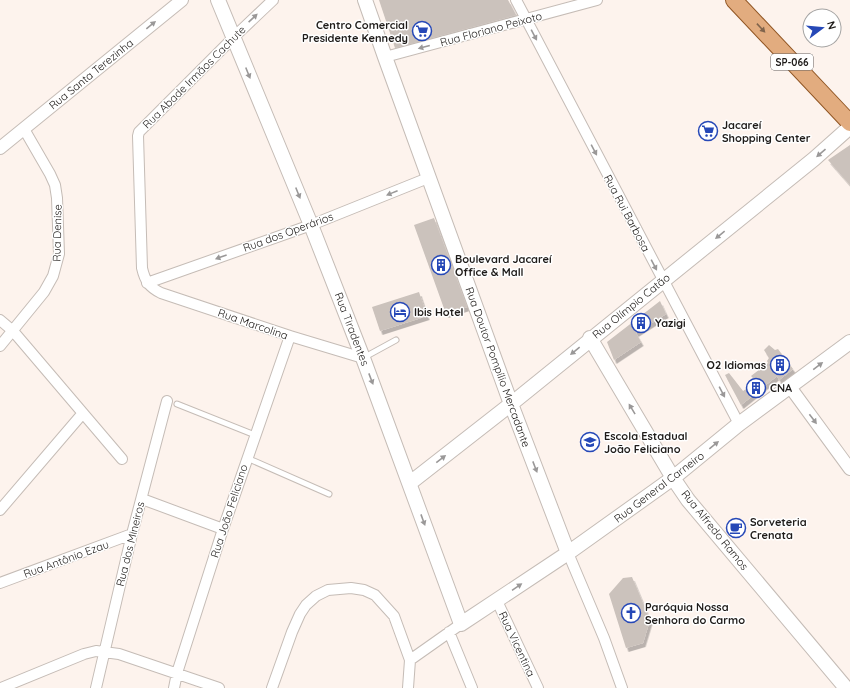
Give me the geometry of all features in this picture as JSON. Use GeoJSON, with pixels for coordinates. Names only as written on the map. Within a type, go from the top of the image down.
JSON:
{"type":"FeatureCollection","features":[{"type":"Feature","properties":{"kind":"main road","name":"Rua Tiradentes"},"geometry":{"type":"LineString","coordinates":[[218,0],[311,225],[363,358],[461,624]]}},
{"type":"Feature","properties":{"kind":"main road","name":"Rua Doutor Pompílio Mercadante"},"geometry":{"type":"LineString","coordinates":[[365,0],[428,178],[511,404],[568,553]]}},
{"type":"Feature","properties":{"kind":"main road","name":"SP-066"},"geometry":{"type":"LineString","coordinates":[[734,0],[850,123]]}},
{"type":"Feature","properties":{"kind":"main road","name":"Rua Olímpio Catão"},"geometry":{"type":"LineString","coordinates":[[410,483],[511,404],[590,338],[814,159],[850,127]]}},
{"type":"Feature","properties":{"kind":"main road","name":"Rua Alfredo Ramos"},"geometry":{"type":"LineString","coordinates":[[590,338],[673,478],[688,500],[846,688]]}},
{"type":"Feature","properties":{"kind":"main road","name":"Rua General Carneiro"},"geometry":{"type":"LineString","coordinates":[[461,624],[568,553],[673,478],[739,424],[850,342]]}},
{"type":"Feature","properties":{"kind":"street","name":"Rua Santa Terezinha"},"geometry":{"type":"LineString","coordinates":[[0,148],[182,0]]}},
{"type":"Feature","properties":{"kind":"street","name":"Rua Abade Irmãos Cachute"},"geometry":{"type":"LineString","coordinates":[[147,283],[142,268],[138,134],[234,37],[273,0]]}},
{"type":"Feature","properties":{"kind":"street","name":"Rua Rui Barbosa"},"geometry":{"type":"LineString","coordinates":[[516,0],[739,424]]}},
{"type":"Feature","properties":{"kind":"street","name":"Rua Floriano Peixoto"},"geometry":{"type":"LineString","coordinates":[[385,57],[597,0]]}},
{"type":"Feature","properties":{"kind":"street","name":"Rua Denise"},"geometry":{"type":"LineString","coordinates":[[0,346],[44,292],[56,266],[58,254],[57,198],[55,185],[24,129]]}},
{"type":"Feature","properties":{"kind":"street","name":"Rua dos Operários"},"geometry":{"type":"LineString","coordinates":[[147,283],[311,225],[428,178]]}},
{"type":"Feature","properties":{"kind":"street","name":"Rua Marcolina"},"geometry":{"type":"LineString","coordinates":[[147,283],[153,289],[161,293],[290,336],[363,358]]}},
{"type":"Feature","properties":{"kind":"street"},"geometry":{"type":"LineString","coordinates":[[0,320],[13,331],[122,459]]}},
{"type":"Feature","properties":{"kind":"street","name":"Rua João Feliciano"},"geometry":{"type":"LineString","coordinates":[[174,688],[177,673],[223,529],[290,336]]}},
{"type":"Feature","properties":{"kind":"street"},"geometry":{"type":"LineString","coordinates":[[790,387],[850,468]]}},
{"type":"Feature","properties":{"kind":"street","name":"Rua dos Mineiros"},"geometry":{"type":"LineString","coordinates":[[96,688],[132,534],[172,402]]}},
{"type":"Feature","properties":{"kind":"street"},"geometry":{"type":"LineString","coordinates":[[0,510],[83,413]]}},
{"type":"Feature","properties":{"kind":"street"},"geometry":{"type":"LineString","coordinates":[[142,499],[223,529]]}},
{"type":"Feature","properties":{"kind":"street","name":"Rua Antônio Ezau"},"geometry":{"type":"LineString","coordinates":[[0,583],[132,534]]}},
{"type":"Feature","properties":{"kind":"street"},"geometry":{"type":"LineString","coordinates":[[568,553],[604,638],[622,688]]}},
{"type":"Feature","properties":{"kind":"street"},"geometry":{"type":"LineString","coordinates":[[272,688],[300,614],[306,605],[316,596],[328,590],[340,588],[364,590],[375,595],[394,616],[410,660],[409,687]]}},
{"type":"Feature","properties":{"kind":"street","name":"Rua Vicentina"},"geometry":{"type":"LineString","coordinates":[[497,601],[538,688]]}},
{"type":"Feature","properties":{"kind":"street"},"geometry":{"type":"LineString","coordinates":[[410,660],[461,624]]}},
{"type":"Feature","properties":{"kind":"street"},"geometry":{"type":"LineString","coordinates":[[449,632],[472,688]]}},
{"type":"Feature","properties":{"kind":"street"},"geometry":{"type":"LineString","coordinates":[[1,688],[84,654],[96,651],[119,654],[220,688]]}},
{"type":"Feature","properties":{"kind":"street"},"geometry":{"type":"LineString","coordinates":[[616,674],[629,688]]}},
{"type":"Feature","properties":{"kind":"lane"},"geometry":{"type":"LineString","coordinates":[[363,358],[396,340]]}},
{"type":"Feature","properties":{"kind":"lane"},"geometry":{"type":"LineString","coordinates":[[172,402],[255,435]]}},
{"type":"Feature","properties":{"kind":"lane"},"geometry":{"type":"LineString","coordinates":[[247,458],[329,494]]}},
{"type":"Feature","properties":{"kind":"building","name":"Centro Comercial Presidente Kennedy"},"geometry":{"type":"Polygon","coordinates":[[[379,0],[508,0],[516,15],[395,48],[379,0]]]}},
{"type":"Feature","properties":{"kind":"building"},"geometry":{"type":"Polygon","coordinates":[[[850,145],[850,185],[828,160],[850,145]]]}},
{"type":"Feature","properties":{"kind":"building","name":"Boulevard Jacareí Office & Mall"},"geometry":{"type":"Polygon","coordinates":[[[434,218],[467,307],[446,314],[414,225],[434,218]]]}},
{"type":"Feature","properties":{"kind":"building","name":"Ibis Hotel"},"geometry":{"type":"Polygon","coordinates":[[[419,292],[427,316],[380,331],[372,307],[419,292]]]}},
{"type":"Feature","properties":{"kind":"building","name":"Yazigi"},"geometry":{"type":"Polygon","coordinates":[[[660,301],[666,314],[636,333],[641,342],[614,360],[607,342],[660,301]]]}},
{"type":"Feature","properties":{"kind":"building"},"geometry":{"type":"Polygon","coordinates":[[[769,345],[775,350],[778,349],[793,369],[779,380],[777,376],[741,405],[725,375],[729,373],[743,391],[757,382],[751,376],[768,363],[767,361],[769,358],[764,350],[769,345]]]}},
{"type":"Feature","properties":{"kind":"building","name":"Paróquia Nossa Senhora do Carmo"},"geometry":{"type":"Polygon","coordinates":[[[632,577],[650,620],[643,643],[626,648],[609,594],[623,578],[632,577]]]}},
{"type":"Feature","properties":{"kind":"place","name":"Centro Comercial Presidente Kennedy"},"geometry":{"type":"Point","coordinates":[422,31]}},
{"type":"Feature","properties":{"kind":"place","name":"Jacareí Shopping Center"},"geometry":{"type":"Point","coordinates":[708,131]}},
{"type":"Feature","properties":{"kind":"place","name":"Boulevard Jacareí Office & Mall"},"geometry":{"type":"Point","coordinates":[441,265]}},
{"type":"Feature","properties":{"kind":"place","name":"Ibis Hotel"},"geometry":{"type":"Point","coordinates":[400,312]}},
{"type":"Feature","properties":{"kind":"place","name":"Yazigi"},"geometry":{"type":"Point","coordinates":[641,323]}},
{"type":"Feature","properties":{"kind":"place","name":"O2 Idiomas"},"geometry":{"type":"Point","coordinates":[780,365]}},
{"type":"Feature","properties":{"kind":"place","name":"CNA"},"geometry":{"type":"Point","coordinates":[756,388]}},
{"type":"Feature","properties":{"kind":"place","name":"Escola Estadual João Feliciano"},"geometry":{"type":"Point","coordinates":[590,442]}},
{"type":"Feature","properties":{"kind":"place","name":"Sorveteria Crenata"},"geometry":{"type":"Point","coordinates":[736,528]}},
{"type":"Feature","properties":{"kind":"place","name":"Paróquia Nossa Senhora do Carmo"},"geometry":{"type":"Point","coordinates":[631,613]}}]}
